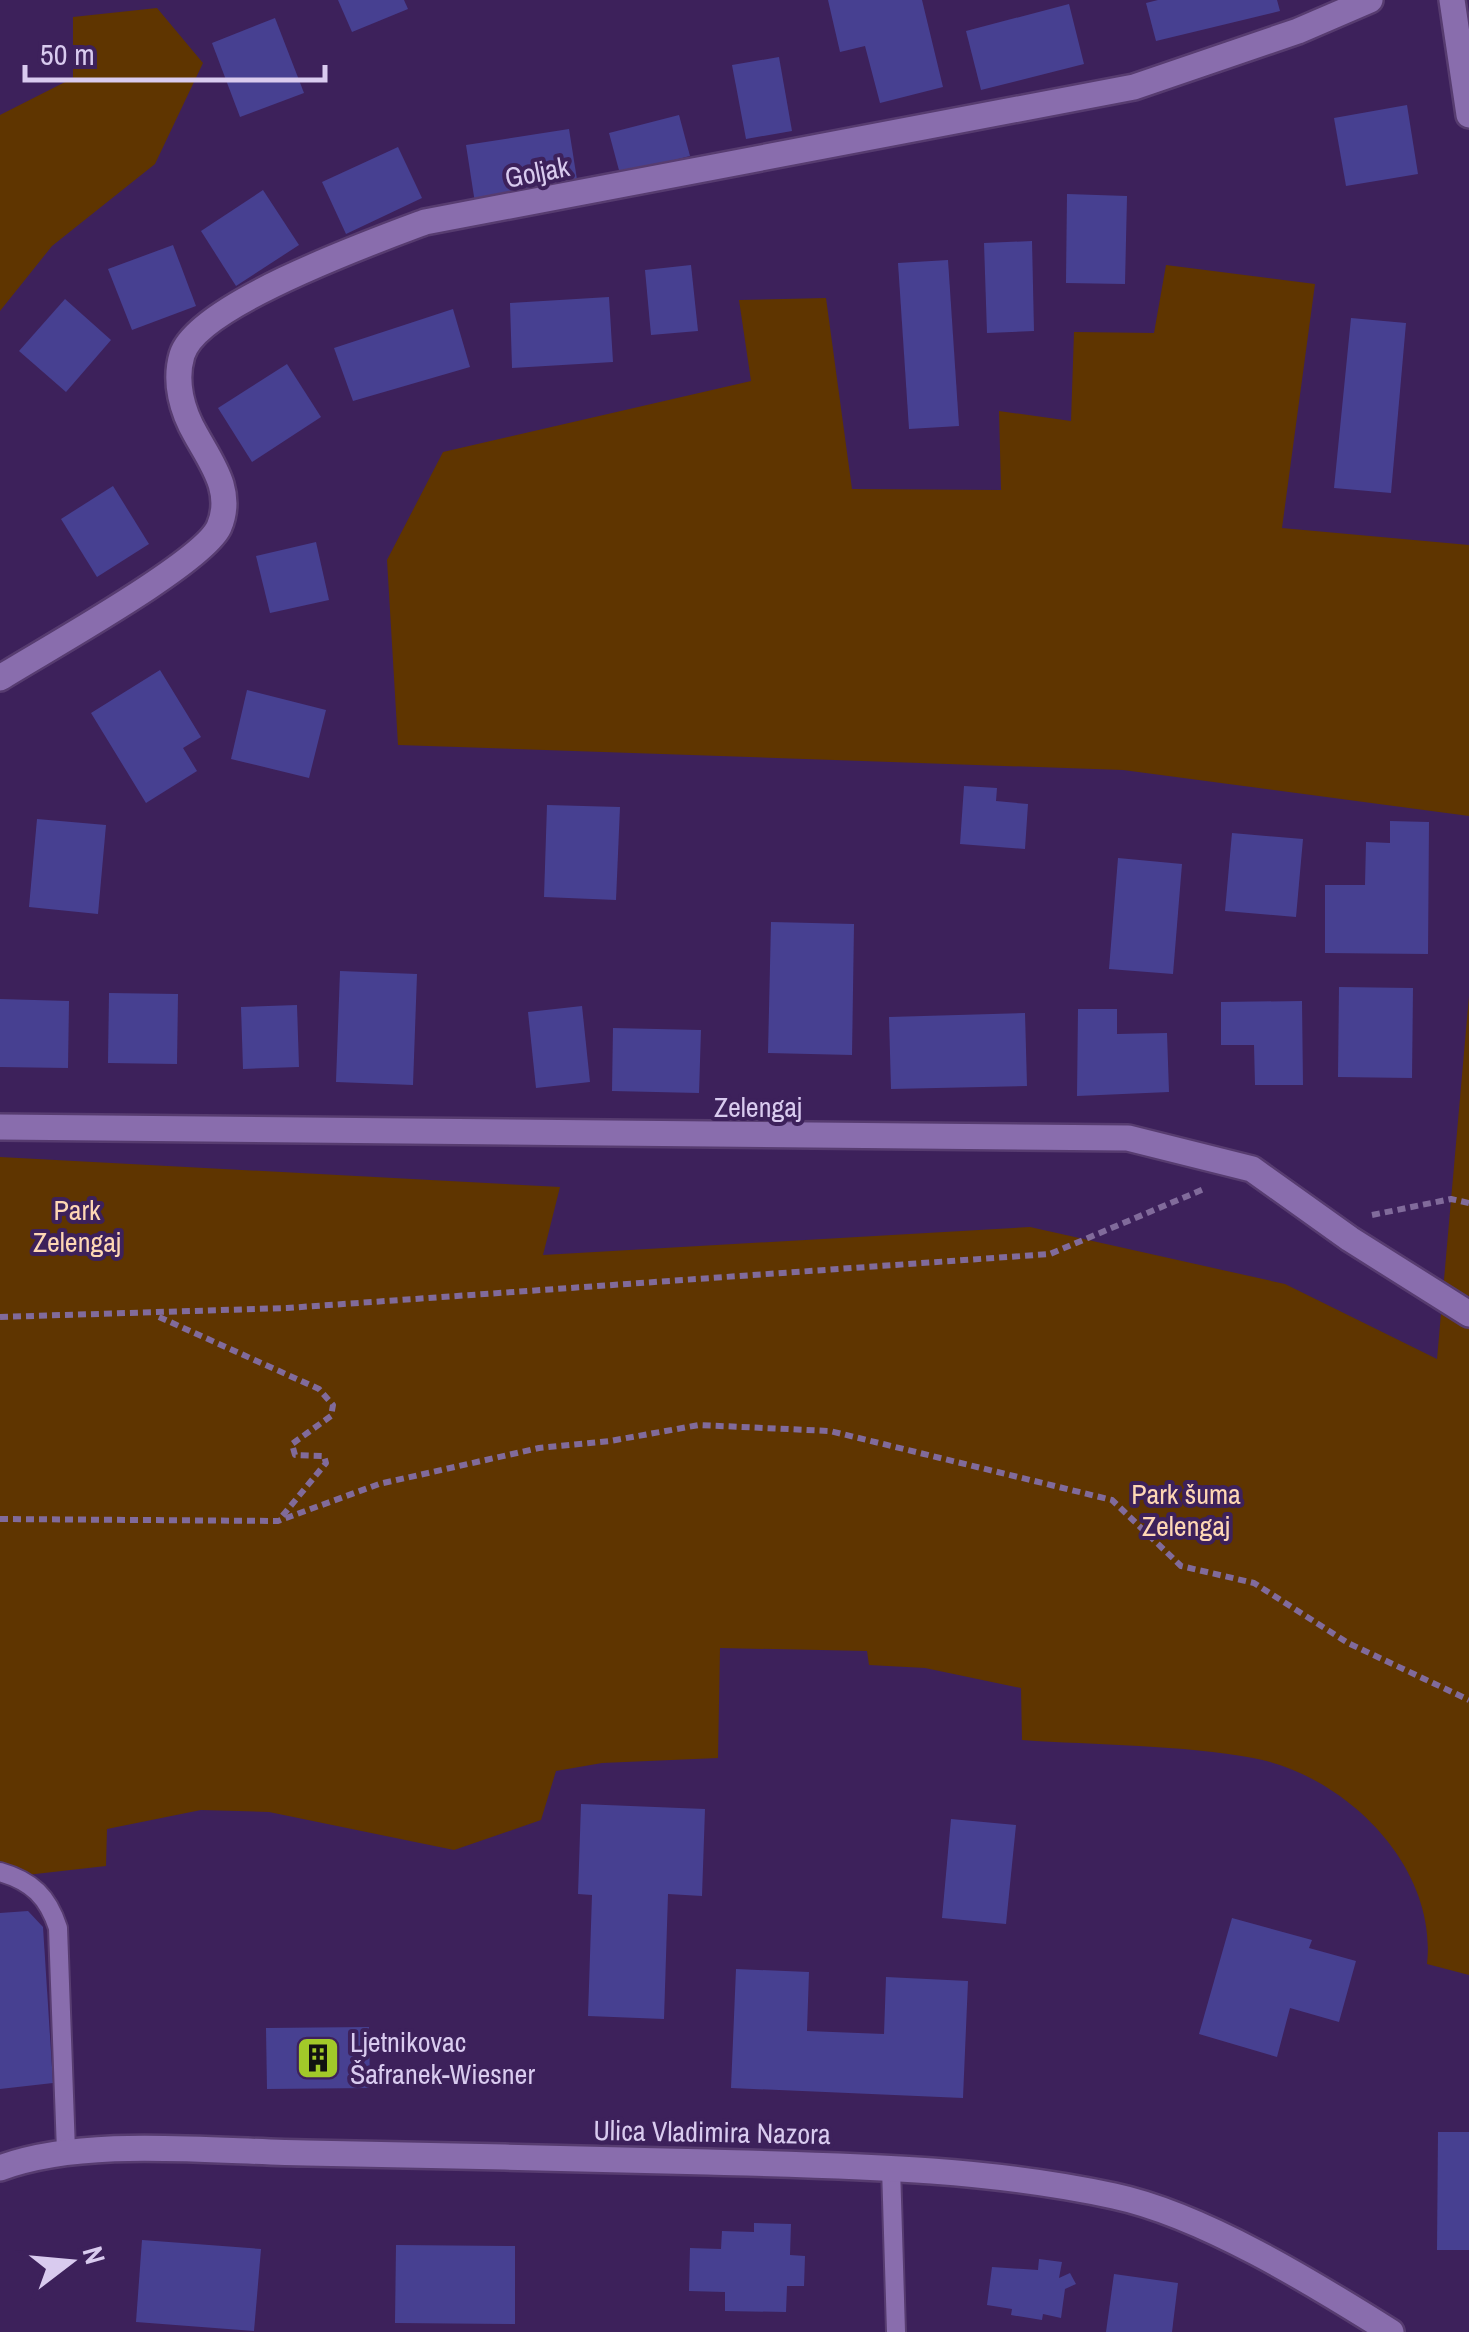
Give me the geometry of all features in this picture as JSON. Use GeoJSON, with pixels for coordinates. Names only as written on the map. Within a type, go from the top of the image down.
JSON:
{"type":"FeatureCollection","features":[{"type":"Feature","properties":{"kind":"street","name":"Goljak"},"geometry":{"type":"LineString","coordinates":[[0,678],[184,561],[218,530],[225,504],[222,483],[187,419],[178,384],[182,352],[201,325],[329,258],[426,222],[1134,88],[1370,0]]}},
{"type":"Feature","properties":{"kind":"street"},"geometry":{"type":"LineString","coordinates":[[1452,0],[1469,115]]}},
{"type":"Feature","properties":{"kind":"street","name":"Zelengaj"},"geometry":{"type":"LineString","coordinates":[[0,1127],[1128,1138],[1252,1169],[1350,1239],[1469,1314]]}},
{"type":"Feature","properties":{"kind":"street","name":"Ulica Vladimira Nazora"},"geometry":{"type":"LineString","coordinates":[[0,2168],[66,2151],[891,2167],[1035,2181],[1119,2197],[1222,2237],[1317,2286],[1391,2332]]}},
{"type":"Feature","properties":{"kind":"lane"},"geometry":{"type":"LineString","coordinates":[[0,1872],[38,1890],[50,1904],[58,1928],[66,2151]]}},
{"type":"Feature","properties":{"kind":"lane"},"geometry":{"type":"LineString","coordinates":[[891,2167],[896,2332]]}},
{"type":"Feature","properties":{"kind":"path"},"geometry":{"type":"LineString","coordinates":[[0,1317],[153,1314],[1050,1254],[1252,1169]]}},
{"type":"Feature","properties":{"kind":"path"},"geometry":{"type":"LineString","coordinates":[[1361,1218],[1452,1199],[1469,1203]]}},
{"type":"Feature","properties":{"kind":"path"},"geometry":{"type":"LineString","coordinates":[[153,1314],[319,1389],[333,1405],[331,1416],[292,1444],[295,1455],[324,1456],[326,1463],[278,1521]]}},
{"type":"Feature","properties":{"kind":"path"},"geometry":{"type":"LineString","coordinates":[[0,1519],[278,1521],[379,1484],[539,1448],[610,1442],[699,1424],[830,1430],[1112,1500],[1181,1566],[1254,1582],[1348,1643],[1469,1700]]}},
{"type":"Feature","properties":{"kind":"green space"},"geometry":{"type":"Polygon","coordinates":[[[157,8],[203,63],[155,164],[52,246],[0,311],[0,115],[73,78],[73,17],[157,8]]]}},
{"type":"Feature","properties":{"kind":"green space"},"geometry":{"type":"Polygon","coordinates":[[[1166,265],[1315,284],[1282,528],[1469,545],[1469,816],[1123,770],[398,745],[387,560],[443,452],[751,381],[739,300],[826,298],[852,489],[1001,490],[999,411],[1071,421],[1074,332],[1154,333],[1166,265]]]}},
{"type":"Feature","properties":{"kind":"green space","name":"Park šuma Zelengaj"},"geometry":{"type":"Polygon","coordinates":[[[1469,996],[1469,1975],[1427,1964],[1426,1928],[1417,1893],[1401,1860],[1379,1831],[1321,1784],[1287,1768],[1227,1754],[1022,1740],[1021,1688],[925,1668],[869,1665],[867,1651],[720,1648],[718,1758],[602,1763],[556,1771],[541,1820],[454,1850],[269,1812],[201,1810],[107,1829],[106,1866],[0,1878],[0,1157],[560,1187],[543,1255],[1030,1227],[1285,1284],[1437,1359],[1469,996]]]}},
{"type":"Feature","properties":{"kind":"building"},"geometry":{"type":"Polygon","coordinates":[[[338,0],[404,0],[408,9],[352,32],[338,0]]]}},
{"type":"Feature","properties":{"kind":"building"},"geometry":{"type":"Polygon","coordinates":[[[828,0],[922,0],[943,87],[880,103],[865,46],[840,52],[828,0]]]}},
{"type":"Feature","properties":{"kind":"building"},"geometry":{"type":"Polygon","coordinates":[[[1277,0],[1280,11],[1156,41],[1146,3],[1277,0]]]}},
{"type":"Feature","properties":{"kind":"building"},"geometry":{"type":"Polygon","coordinates":[[[1069,4],[1084,64],[981,90],[966,31],[1069,4]]]}},
{"type":"Feature","properties":{"kind":"building"},"geometry":{"type":"Polygon","coordinates":[[[275,18],[304,93],[240,117],[212,43],[275,18]]]}},
{"type":"Feature","properties":{"kind":"building"},"geometry":{"type":"Polygon","coordinates":[[[779,57],[792,131],[746,139],[732,65],[779,57]]]}},
{"type":"Feature","properties":{"kind":"building"},"geometry":{"type":"Polygon","coordinates":[[[1407,105],[1418,174],[1346,186],[1334,118],[1407,105]]]}},
{"type":"Feature","properties":{"kind":"building"},"geometry":{"type":"Polygon","coordinates":[[[679,115],[690,156],[620,174],[609,133],[679,115]]]}},
{"type":"Feature","properties":{"kind":"building"},"geometry":{"type":"Polygon","coordinates":[[[569,129],[578,186],[475,203],[466,145],[569,129]]]}},
{"type":"Feature","properties":{"kind":"building"},"geometry":{"type":"Polygon","coordinates":[[[398,147],[422,198],[346,234],[322,182],[398,147]]]}},
{"type":"Feature","properties":{"kind":"building"},"geometry":{"type":"Polygon","coordinates":[[[263,190],[299,245],[236,286],[201,231],[263,190]]]}},
{"type":"Feature","properties":{"kind":"building"},"geometry":{"type":"Polygon","coordinates":[[[1067,194],[1127,196],[1125,284],[1066,283],[1067,194]]]}},
{"type":"Feature","properties":{"kind":"building"},"geometry":{"type":"Polygon","coordinates":[[[1032,241],[1034,331],[987,333],[984,243],[1032,241]]]}},
{"type":"Feature","properties":{"kind":"building"},"geometry":{"type":"Polygon","coordinates":[[[173,245],[196,306],[132,330],[108,269],[173,245]]]}},
{"type":"Feature","properties":{"kind":"building"},"geometry":{"type":"Polygon","coordinates":[[[948,260],[959,426],[909,429],[898,263],[948,260]]]}},
{"type":"Feature","properties":{"kind":"building"},"geometry":{"type":"Polygon","coordinates":[[[691,265],[698,331],[651,335],[645,270],[691,265]]]}},
{"type":"Feature","properties":{"kind":"building"},"geometry":{"type":"Polygon","coordinates":[[[609,297],[613,362],[512,368],[510,303],[609,297]]]}},
{"type":"Feature","properties":{"kind":"building"},"geometry":{"type":"Polygon","coordinates":[[[65,299],[111,340],[66,392],[19,351],[65,299]]]}},
{"type":"Feature","properties":{"kind":"building"},"geometry":{"type":"Polygon","coordinates":[[[453,309],[470,367],[353,401],[334,348],[453,309]]]}},
{"type":"Feature","properties":{"kind":"building"},"geometry":{"type":"Polygon","coordinates":[[[1351,318],[1406,323],[1391,493],[1334,488],[1351,318]]]}},
{"type":"Feature","properties":{"kind":"building"},"geometry":{"type":"Polygon","coordinates":[[[287,364],[321,417],[252,462],[218,408],[287,364]]]}},
{"type":"Feature","properties":{"kind":"building"},"geometry":{"type":"Polygon","coordinates":[[[113,486],[149,544],[97,577],[61,519],[113,486]]]}},
{"type":"Feature","properties":{"kind":"building"},"geometry":{"type":"Polygon","coordinates":[[[316,542],[329,600],[270,613],[256,556],[316,542]]]}},
{"type":"Feature","properties":{"kind":"building"},"geometry":{"type":"Polygon","coordinates":[[[160,670],[201,737],[183,748],[197,771],[146,803],[91,713],[160,670]]]}},
{"type":"Feature","properties":{"kind":"building"},"geometry":{"type":"Polygon","coordinates":[[[247,690],[326,710],[309,778],[231,759],[247,690]]]}},
{"type":"Feature","properties":{"kind":"building"},"geometry":{"type":"Polygon","coordinates":[[[964,786],[997,788],[996,801],[1028,804],[1025,849],[960,844],[964,786]]]}},
{"type":"Feature","properties":{"kind":"building"},"geometry":{"type":"Polygon","coordinates":[[[547,805],[620,807],[616,900],[544,897],[547,805]]]}},
{"type":"Feature","properties":{"kind":"building"},"geometry":{"type":"Polygon","coordinates":[[[37,819],[106,825],[98,914],[29,907],[37,819]]]}},
{"type":"Feature","properties":{"kind":"building"},"geometry":{"type":"Polygon","coordinates":[[[1390,821],[1429,822],[1428,954],[1325,953],[1325,885],[1365,885],[1366,842],[1390,843],[1390,821]]]}},
{"type":"Feature","properties":{"kind":"building"},"geometry":{"type":"Polygon","coordinates":[[[1232,833],[1303,839],[1296,917],[1225,911],[1232,833]]]}},
{"type":"Feature","properties":{"kind":"building"},"geometry":{"type":"Polygon","coordinates":[[[1118,858],[1182,864],[1173,974],[1109,969],[1118,858]]]}},
{"type":"Feature","properties":{"kind":"building"},"geometry":{"type":"Polygon","coordinates":[[[771,922],[854,924],[852,1055],[768,1053],[771,922]]]}},
{"type":"Feature","properties":{"kind":"building"},"geometry":{"type":"Polygon","coordinates":[[[340,971],[417,974],[413,1085],[336,1082],[340,971]]]}},
{"type":"Feature","properties":{"kind":"building"},"geometry":{"type":"Polygon","coordinates":[[[1339,987],[1413,988],[1412,1078],[1338,1077],[1339,987]]]}},
{"type":"Feature","properties":{"kind":"building"},"geometry":{"type":"Polygon","coordinates":[[[109,993],[178,994],[177,1064],[108,1063],[109,993]]]}},
{"type":"Feature","properties":{"kind":"building"},"geometry":{"type":"Polygon","coordinates":[[[0,999],[69,1001],[68,1068],[0,1067],[0,999]]]}},
{"type":"Feature","properties":{"kind":"building"},"geometry":{"type":"Polygon","coordinates":[[[1302,1001],[1303,1085],[1255,1085],[1254,1045],[1221,1045],[1221,1002],[1302,1001]]]}},
{"type":"Feature","properties":{"kind":"building"},"geometry":{"type":"Polygon","coordinates":[[[297,1005],[299,1067],[243,1069],[241,1007],[297,1005]]]}},
{"type":"Feature","properties":{"kind":"building"},"geometry":{"type":"Polygon","coordinates":[[[582,1006],[590,1082],[536,1088],[528,1012],[582,1006]]]}},
{"type":"Feature","properties":{"kind":"building"},"geometry":{"type":"Polygon","coordinates":[[[1078,1009],[1117,1009],[1117,1034],[1167,1033],[1169,1092],[1077,1096],[1078,1009]]]}},
{"type":"Feature","properties":{"kind":"building"},"geometry":{"type":"Polygon","coordinates":[[[1025,1013],[1027,1086],[891,1089],[889,1017],[1025,1013]]]}},
{"type":"Feature","properties":{"kind":"building"},"geometry":{"type":"Polygon","coordinates":[[[613,1028],[701,1030],[699,1093],[612,1091],[613,1028]]]}},
{"type":"Feature","properties":{"kind":"building"},"geometry":{"type":"Polygon","coordinates":[[[581,1804],[705,1809],[702,1896],[668,1894],[664,2019],[588,2016],[592,1895],[578,1894],[581,1804]]]}},
{"type":"Feature","properties":{"kind":"building"},"geometry":{"type":"Polygon","coordinates":[[[951,1819],[1016,1825],[1006,1924],[942,1918],[951,1819]]]}},
{"type":"Feature","properties":{"kind":"building"},"geometry":{"type":"Polygon","coordinates":[[[28,1911],[43,1927],[53,2083],[0,2089],[0,1913],[28,1911]]]}},
{"type":"Feature","properties":{"kind":"building"},"geometry":{"type":"Polygon","coordinates":[[[1232,1918],[1312,1940],[1309,1948],[1356,1961],[1339,2022],[1290,2008],[1277,2057],[1199,2034],[1232,1918]]]}},
{"type":"Feature","properties":{"kind":"building"},"geometry":{"type":"Polygon","coordinates":[[[736,1969],[809,1972],[807,2031],[884,2034],[886,1977],[968,1981],[963,2098],[731,2088],[736,1969]]]}},
{"type":"Feature","properties":{"kind":"building","name":"Ljetnikovac Šafranek-Wiesner"},"geometry":{"type":"Polygon","coordinates":[[[369,2027],[370,2088],[267,2089],[266,2028],[369,2027]]]}},
{"type":"Feature","properties":{"kind":"building"},"geometry":{"type":"Polygon","coordinates":[[[1438,2132],[1469,2132],[1469,2250],[1437,2250],[1438,2132]]]}},
{"type":"Feature","properties":{"kind":"building"},"geometry":{"type":"Polygon","coordinates":[[[754,2223],[791,2224],[790,2255],[805,2256],[804,2286],[787,2286],[786,2312],[725,2311],[725,2292],[689,2291],[690,2248],[721,2249],[722,2231],[754,2232],[754,2223]]]}},
{"type":"Feature","properties":{"kind":"building"},"geometry":{"type":"Polygon","coordinates":[[[142,2240],[261,2249],[254,2331],[136,2322],[142,2240]]]}},
{"type":"Feature","properties":{"kind":"building"},"geometry":{"type":"Polygon","coordinates":[[[396,2245],[515,2246],[515,2324],[395,2323],[396,2245]]]}},
{"type":"Feature","properties":{"kind":"building"},"geometry":{"type":"Polygon","coordinates":[[[1039,2259],[1062,2262],[1059,2278],[1070,2273],[1076,2284],[1065,2289],[1061,2318],[1043,2314],[1042,2320],[1011,2315],[1012,2309],[987,2305],[992,2267],[1038,2270],[1039,2259]]]}},
{"type":"Feature","properties":{"kind":"building"},"geometry":{"type":"Polygon","coordinates":[[[1114,2274],[1178,2283],[1172,2332],[1106,2332],[1114,2274]]]}},
{"type":"Feature","properties":{"kind":"place","name":"Ljetnikovac Šafranek-Wiesner"},"geometry":{"type":"Point","coordinates":[318,2058]}},
{"type":"Feature","properties":{"kind":"park label","name":"Park Zelengaj"},"geometry":{"type":"Point","coordinates":[77,1226]}}]}
